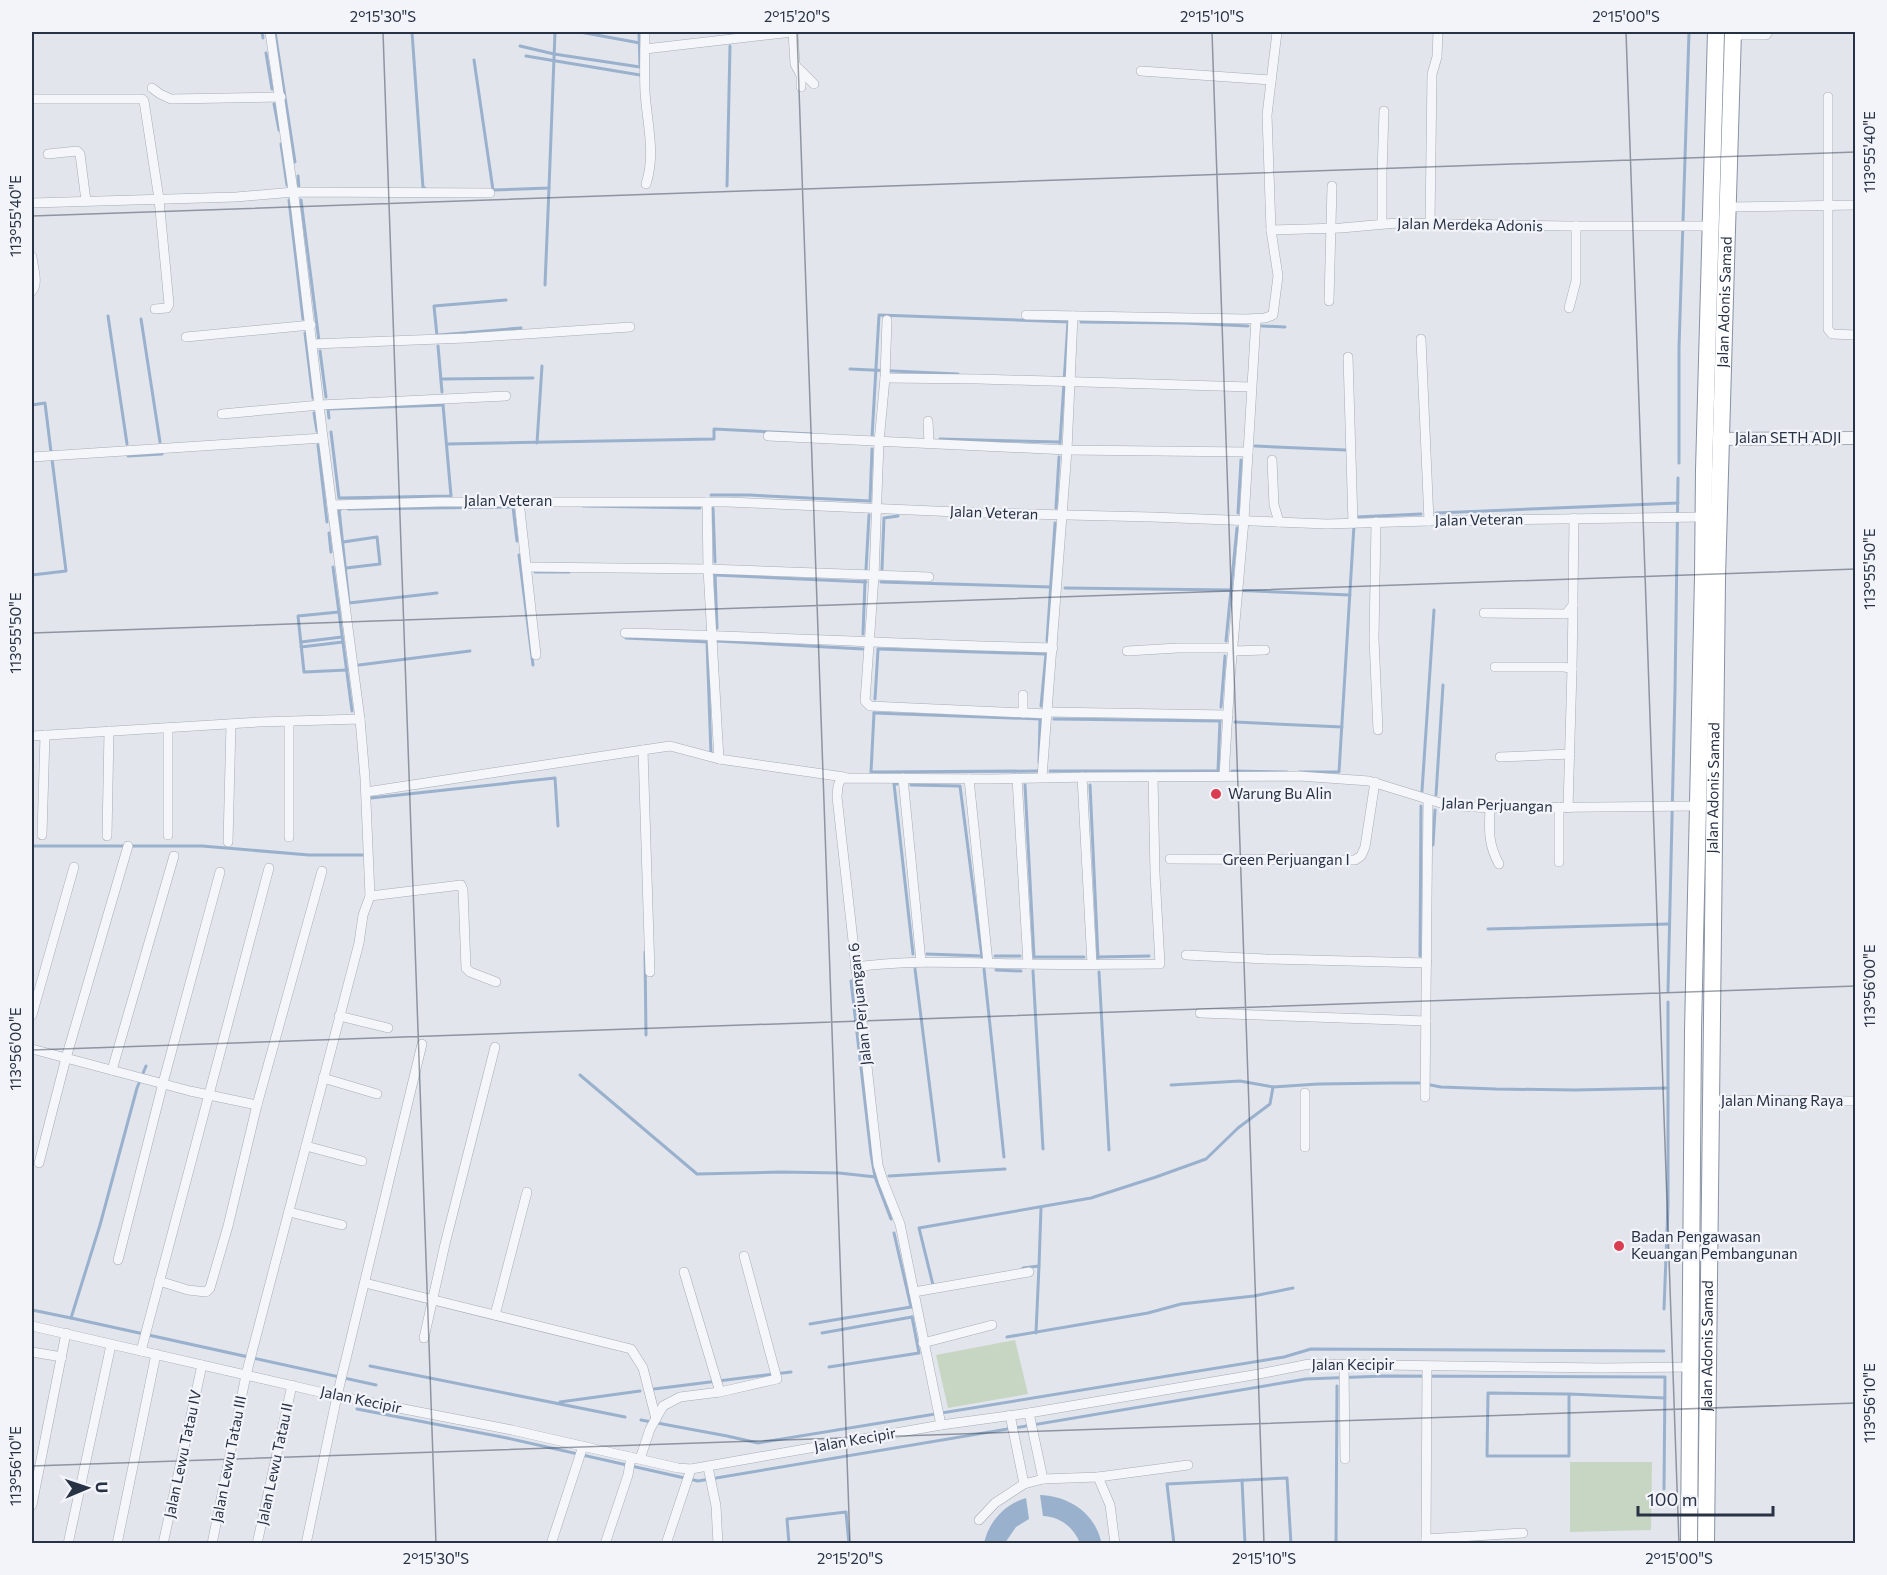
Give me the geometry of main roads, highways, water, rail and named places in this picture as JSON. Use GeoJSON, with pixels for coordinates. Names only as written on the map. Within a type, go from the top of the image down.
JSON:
{"type":"FeatureCollection","features":[{"type":"Feature","properties":{"kind":"highway"},"geometry":{"type":"LineString","coordinates":[[1689,1544],[1690,1367],[1702,997],[1697,806],[1710,576],[1703,517],[1717,300],[1702,226],[1716,32]]}},
{"type":"Feature","properties":{"kind":"highway","name":"Jalan Adonis Samad"},"geometry":{"type":"LineString","coordinates":[[1706,1544],[1708,1100],[1702,997],[1710,576],[1721,439],[1717,300],[1729,207],[1733,33]]}},
{"type":"Feature","properties":{"kind":"water"},"geometry":{"type":"Polygon","coordinates":[[[1040,1495],[1070,1502],[1078,1507],[1092,1522],[1101,1541],[1080,1543],[1066,1524],[1055,1518],[1043,1516],[1040,1495]]]}},
{"type":"Feature","properties":{"kind":"water"},"geometry":{"type":"Polygon","coordinates":[[[1026,1498],[1029,1519],[1016,1527],[1005,1543],[984,1543],[986,1535],[999,1514],[1011,1504],[1026,1498]]]}},
{"type":"Feature","properties":{"kind":"waterway"},"geometry":{"type":"LineString","coordinates":[[262,32],[263,38]]}},
{"type":"Feature","properties":{"kind":"waterway"},"geometry":{"type":"LineString","coordinates":[[275,32],[295,162]]}},
{"type":"Feature","properties":{"kind":"waterway"},"geometry":{"type":"LineString","coordinates":[[412,32],[423,188],[425,188]]}},
{"type":"Feature","properties":{"kind":"waterway"},"geometry":{"type":"LineString","coordinates":[[474,60],[493,190],[549,188],[555,32]]}},
{"type":"Feature","properties":{"kind":"waterway"},"geometry":{"type":"LineString","coordinates":[[580,32],[640,43]]}},
{"type":"Feature","properties":{"kind":"waterway"},"geometry":{"type":"LineString","coordinates":[[520,46],[554,54],[640,67],[639,32]]}},
{"type":"Feature","properties":{"kind":"waterway"},"geometry":{"type":"LineString","coordinates":[[1679,463],[1679,348],[1689,32]]}},
{"type":"Feature","properties":{"kind":"waterway"},"geometry":{"type":"LineString","coordinates":[[730,34],[746,33]]}},
{"type":"Feature","properties":{"kind":"waterway"},"geometry":{"type":"LineString","coordinates":[[727,186],[730,46]]}},
{"type":"Feature","properties":{"kind":"waterway"},"geometry":{"type":"LineString","coordinates":[[266,53],[272,89]]}},
{"type":"Feature","properties":{"kind":"waterway"},"geometry":{"type":"LineString","coordinates":[[526,56],[640,75]]}},
{"type":"Feature","properties":{"kind":"waterway"},"geometry":{"type":"LineString","coordinates":[[274,104],[279,130]]}},
{"type":"Feature","properties":{"kind":"waterway"},"geometry":{"type":"LineString","coordinates":[[281,144],[287,185]]}},
{"type":"Feature","properties":{"kind":"waterway"},"geometry":{"type":"LineString","coordinates":[[298,176],[299,189]]}},
{"type":"Feature","properties":{"kind":"waterway"},"geometry":{"type":"LineString","coordinates":[[545,285],[549,188]]}},
{"type":"Feature","properties":{"kind":"waterway"},"geometry":{"type":"LineString","coordinates":[[289,200],[303,319]]}},
{"type":"Feature","properties":{"kind":"waterway"},"geometry":{"type":"LineString","coordinates":[[301,200],[319,341]]}},
{"type":"Feature","properties":{"kind":"waterway"},"geometry":{"type":"LineString","coordinates":[[437,336],[434,306],[506,300]]}},
{"type":"Feature","properties":{"kind":"waterway"},"geometry":{"type":"LineString","coordinates":[[872,437],[879,315],[1069,322]]}},
{"type":"Feature","properties":{"kind":"waterway"},"geometry":{"type":"LineString","coordinates":[[108,316],[127,444]]}},
{"type":"Feature","properties":{"kind":"waterway"},"geometry":{"type":"LineString","coordinates":[[141,319],[160,442]]}},
{"type":"Feature","properties":{"kind":"waterway"},"geometry":{"type":"LineString","coordinates":[[1060,443],[1068,322]]}},
{"type":"Feature","properties":{"kind":"waterway"},"geometry":{"type":"LineString","coordinates":[[1081,322],[1248,326]]}},
{"type":"Feature","properties":{"kind":"waterway"},"geometry":{"type":"LineString","coordinates":[[1262,326],[1285,327]]}},
{"type":"Feature","properties":{"kind":"waterway"},"geometry":{"type":"LineString","coordinates":[[439,335],[521,328]]}},
{"type":"Feature","properties":{"kind":"waterway"},"geometry":{"type":"LineString","coordinates":[[305,333],[313,398]]}},
{"type":"Feature","properties":{"kind":"waterway"},"geometry":{"type":"LineString","coordinates":[[438,346],[442,392]]}},
{"type":"Feature","properties":{"kind":"waterway"},"geometry":{"type":"LineString","coordinates":[[320,351],[326,397]]}},
{"type":"Feature","properties":{"kind":"waterway"},"geometry":{"type":"LineString","coordinates":[[537,443],[542,366]]}},
{"type":"Feature","properties":{"kind":"waterway"},"geometry":{"type":"LineString","coordinates":[[850,369],[958,374]]}},
{"type":"Feature","properties":{"kind":"waterway"},"geometry":{"type":"LineString","coordinates":[[441,379],[533,378]]}},
{"type":"Feature","properties":{"kind":"waterway"},"geometry":{"type":"LineString","coordinates":[[32,405],[45,403],[51,452]]}},
{"type":"Feature","properties":{"kind":"waterway"},"geometry":{"type":"LineString","coordinates":[[328,409],[443,405]]}},
{"type":"Feature","properties":{"kind":"waterway"},"geometry":{"type":"LineString","coordinates":[[331,432],[339,498],[451,496],[443,405]]}},
{"type":"Feature","properties":{"kind":"waterway"},"geometry":{"type":"LineString","coordinates":[[328,409],[329,418]]}},
{"type":"Feature","properties":{"kind":"waterway"},"geometry":{"type":"LineString","coordinates":[[314,413],[317,431]]}},
{"type":"Feature","properties":{"kind":"waterway"},"geometry":{"type":"LineString","coordinates":[[447,444],[714,439],[714,429],[812,434]]}},
{"type":"Feature","properties":{"kind":"waterway"},"geometry":{"type":"LineString","coordinates":[[940,439],[1060,442]]}},
{"type":"Feature","properties":{"kind":"waterway"},"geometry":{"type":"LineString","coordinates":[[318,445],[327,522]]}},
{"type":"Feature","properties":{"kind":"waterway"},"geometry":{"type":"LineString","coordinates":[[1255,446],[1346,450]]}},
{"type":"Feature","properties":{"kind":"waterway"},"geometry":{"type":"LineString","coordinates":[[870,501],[872,449]]}},
{"type":"Feature","properties":{"kind":"waterway"},"geometry":{"type":"LineString","coordinates":[[128,456],[162,454]]}},
{"type":"Feature","properties":{"kind":"waterway"},"geometry":{"type":"LineString","coordinates":[[1056,508],[1059,457]]}},
{"type":"Feature","properties":{"kind":"waterway"},"geometry":{"type":"LineString","coordinates":[[32,575],[66,571],[52,459]]}},
{"type":"Feature","properties":{"kind":"waterway"},"geometry":{"type":"LineString","coordinates":[[1238,513],[1241,460]]}},
{"type":"Feature","properties":{"kind":"waterway"},"geometry":{"type":"LineString","coordinates":[[1668,991],[1678,478]]}},
{"type":"Feature","properties":{"kind":"waterway"},"geometry":{"type":"LineString","coordinates":[[711,495],[870,501]]}},
{"type":"Feature","properties":{"kind":"waterway"},"geometry":{"type":"LineString","coordinates":[[1436,513],[1678,503]]}},
{"type":"Feature","properties":{"kind":"waterway"},"geometry":{"type":"LineString","coordinates":[[583,506],[700,508]]}},
{"type":"Feature","properties":{"kind":"waterway"},"geometry":{"type":"LineString","coordinates":[[513,507],[517,541]]}},
{"type":"Feature","properties":{"kind":"waterway"},"geometry":{"type":"LineString","coordinates":[[348,509],[514,507]]}},
{"type":"Feature","properties":{"kind":"waterway"},"geometry":{"type":"LineString","coordinates":[[713,508],[715,562]]}},
{"type":"Feature","properties":{"kind":"waterway"},"geometry":{"type":"LineString","coordinates":[[341,509],[339,509],[349,603],[437,593]]}},
{"type":"Feature","properties":{"kind":"waterway"},"geometry":{"type":"LineString","coordinates":[[1356,517],[1421,514]]}},
{"type":"Feature","properties":{"kind":"waterway"},"geometry":{"type":"LineString","coordinates":[[866,569],[869,515]]}},
{"type":"Feature","properties":{"kind":"waterway"},"geometry":{"type":"LineString","coordinates":[[882,569],[884,518],[898,516]]}},
{"type":"Feature","properties":{"kind":"waterway"},"geometry":{"type":"LineString","coordinates":[[1047,641],[1055,523]]}},
{"type":"Feature","properties":{"kind":"waterway"},"geometry":{"type":"LineString","coordinates":[[1299,772],[1339,772],[1354,525]]}},
{"type":"Feature","properties":{"kind":"waterway"},"geometry":{"type":"LineString","coordinates":[[1226,641],[1237,528]]}},
{"type":"Feature","properties":{"kind":"waterway"},"geometry":{"type":"LineString","coordinates":[[329,533],[331,552]]}},
{"type":"Feature","properties":{"kind":"waterway"},"geometry":{"type":"LineString","coordinates":[[343,542],[377,537],[380,564],[346,568]]}},
{"type":"Feature","properties":{"kind":"waterway"},"geometry":{"type":"LineString","coordinates":[[519,555],[533,665]]}},
{"type":"Feature","properties":{"kind":"waterway"},"geometry":{"type":"LineString","coordinates":[[333,567],[352,711]]}},
{"type":"Feature","properties":{"kind":"waterway"},"geometry":{"type":"LineString","coordinates":[[535,572],[569,572]]}},
{"type":"Feature","properties":{"kind":"waterway"},"geometry":{"type":"LineString","coordinates":[[715,574],[717,628]]}},
{"type":"Feature","properties":{"kind":"waterway"},"geometry":{"type":"LineString","coordinates":[[715,575],[866,582]]}},
{"type":"Feature","properties":{"kind":"waterway"},"geometry":{"type":"LineString","coordinates":[[863,634],[865,581]]}},
{"type":"Feature","properties":{"kind":"waterway"},"geometry":{"type":"LineString","coordinates":[[881,582],[1052,587]]}},
{"type":"Feature","properties":{"kind":"waterway"},"geometry":{"type":"LineString","coordinates":[[1065,588],[1230,590],[1350,595]]}},
{"type":"Feature","properties":{"kind":"waterway"},"geometry":{"type":"LineString","coordinates":[[1422,791],[1434,610]]}},
{"type":"Feature","properties":{"kind":"waterway"},"geometry":{"type":"LineString","coordinates":[[339,612],[298,616],[304,672],[347,670]]}},
{"type":"Feature","properties":{"kind":"waterway"},"geometry":{"type":"LineString","coordinates":[[301,642],[342,637]]}},
{"type":"Feature","properties":{"kind":"waterway"},"geometry":{"type":"LineString","coordinates":[[626,638],[708,642]]}},
{"type":"Feature","properties":{"kind":"waterway"},"geometry":{"type":"LineString","coordinates":[[717,641],[863,649]]}},
{"type":"Feature","properties":{"kind":"waterway"},"geometry":{"type":"LineString","coordinates":[[301,647],[343,642]]}},
{"type":"Feature","properties":{"kind":"waterway"},"geometry":{"type":"LineString","coordinates":[[707,642],[711,754]]}},
{"type":"Feature","properties":{"kind":"waterway"},"geometry":{"type":"LineString","coordinates":[[878,649],[1046,654]]}},
{"type":"Feature","properties":{"kind":"waterway"},"geometry":{"type":"LineString","coordinates":[[875,699],[878,650]]}},
{"type":"Feature","properties":{"kind":"waterway"},"geometry":{"type":"LineString","coordinates":[[359,665],[470,651]]}},
{"type":"Feature","properties":{"kind":"waterway"},"geometry":{"type":"LineString","coordinates":[[1041,706],[1046,654]]}},
{"type":"Feature","properties":{"kind":"waterway"},"geometry":{"type":"LineString","coordinates":[[1221,707],[1225,656]]}},
{"type":"Feature","properties":{"kind":"waterway"},"geometry":{"type":"LineString","coordinates":[[1436,795],[1443,685]]}},
{"type":"Feature","properties":{"kind":"waterway"},"geometry":{"type":"LineString","coordinates":[[874,713],[871,772],[1039,771]]}},
{"type":"Feature","properties":{"kind":"waterway"},"geometry":{"type":"LineString","coordinates":[[874,713],[1041,719]]}},
{"type":"Feature","properties":{"kind":"waterway"},"geometry":{"type":"LineString","coordinates":[[1039,763],[1040,719]]}},
{"type":"Feature","properties":{"kind":"waterway"},"geometry":{"type":"LineString","coordinates":[[1054,719],[1220,721]]}},
{"type":"Feature","properties":{"kind":"waterway"},"geometry":{"type":"LineString","coordinates":[[1218,771],[1220,720]]}},
{"type":"Feature","properties":{"kind":"waterway"},"geometry":{"type":"LineString","coordinates":[[1235,722],[1342,727]]}},
{"type":"Feature","properties":{"kind":"waterway"},"geometry":{"type":"LineString","coordinates":[[1050,771],[1218,771]]}},
{"type":"Feature","properties":{"kind":"waterway"},"geometry":{"type":"LineString","coordinates":[[1232,771],[1287,772]]}},
{"type":"Feature","properties":{"kind":"waterway"},"geometry":{"type":"LineString","coordinates":[[370,792],[371,798],[555,778],[558,826]]}},
{"type":"Feature","properties":{"kind":"waterway"},"geometry":{"type":"LineString","coordinates":[[897,784],[894,784],[913,954]]}},
{"type":"Feature","properties":{"kind":"waterway"},"geometry":{"type":"LineString","coordinates":[[911,785],[960,786],[982,957]]}},
{"type":"Feature","properties":{"kind":"waterway"},"geometry":{"type":"LineString","coordinates":[[1025,785],[1034,957]]}},
{"type":"Feature","properties":{"kind":"waterway"},"geometry":{"type":"LineString","coordinates":[[1090,785],[1098,958]]}},
{"type":"Feature","properties":{"kind":"waterway"},"geometry":{"type":"LineString","coordinates":[[1420,956],[1421,806]]}},
{"type":"Feature","properties":{"kind":"waterway"},"geometry":{"type":"LineString","coordinates":[[1433,845],[1435,810]]}},
{"type":"Feature","properties":{"kind":"waterway"},"geometry":{"type":"LineString","coordinates":[[32,846],[202,846],[309,855],[364,855]]}},
{"type":"Feature","properties":{"kind":"waterway"},"geometry":{"type":"LineString","coordinates":[[1488,929],[1669,924]]}},
{"type":"Feature","properties":{"kind":"waterway"},"geometry":{"type":"LineString","coordinates":[[645,952],[646,1035]]}},
{"type":"Feature","properties":{"kind":"waterway"},"geometry":{"type":"LineString","coordinates":[[927,954],[983,956]]}},
{"type":"Feature","properties":{"kind":"waterway"},"geometry":{"type":"LineString","coordinates":[[995,956],[1020,956]]}},
{"type":"Feature","properties":{"kind":"waterway"},"geometry":{"type":"LineString","coordinates":[[1097,957],[1149,956]]}},
{"type":"Feature","properties":{"kind":"waterway"},"geometry":{"type":"LineString","coordinates":[[1034,957],[1084,957]]}},
{"type":"Feature","properties":{"kind":"waterway"},"geometry":{"type":"LineString","coordinates":[[915,969],[939,1161]]}},
{"type":"Feature","properties":{"kind":"waterway"},"geometry":{"type":"LineString","coordinates":[[984,969],[1004,1157]]}},
{"type":"Feature","properties":{"kind":"waterway"},"geometry":{"type":"LineString","coordinates":[[996,970],[1021,971]]}},
{"type":"Feature","properties":{"kind":"waterway"},"geometry":{"type":"LineString","coordinates":[[1033,971],[1043,1149]]}},
{"type":"Feature","properties":{"kind":"waterway"},"geometry":{"type":"LineString","coordinates":[[1099,972],[1109,1150]]}},
{"type":"Feature","properties":{"kind":"waterway"},"geometry":{"type":"LineString","coordinates":[[851,981],[871,1154],[875,1177],[891,1219]]}},
{"type":"Feature","properties":{"kind":"waterway"},"geometry":{"type":"LineString","coordinates":[[1664,1309],[1668,1205],[1668,1002]]}},
{"type":"Feature","properties":{"kind":"waterway"},"geometry":{"type":"LineString","coordinates":[[146,1066],[137,1088],[100,1225],[71,1318],[376,1385]]}},
{"type":"Feature","properties":{"kind":"waterway"},"geometry":{"type":"LineString","coordinates":[[580,1075],[697,1174],[781,1172],[839,1173],[876,1177]]}},
{"type":"Feature","properties":{"kind":"waterway"},"geometry":{"type":"LineString","coordinates":[[1171,1085],[1240,1081],[1273,1087]]}},
{"type":"Feature","properties":{"kind":"waterway"},"geometry":{"type":"LineString","coordinates":[[934,1285],[919,1228],[1091,1198],[1206,1159],[1238,1128],[1270,1104],[1273,1087],[1420,1083],[1441,1087],[1496,1089],[1668,1088]]}},
{"type":"Feature","properties":{"kind":"waterway"},"geometry":{"type":"LineString","coordinates":[[889,1176],[1005,1169]]}},
{"type":"Feature","properties":{"kind":"waterway"},"geometry":{"type":"LineString","coordinates":[[1039,1266],[1041,1208]]}},
{"type":"Feature","properties":{"kind":"waterway"},"geometry":{"type":"LineString","coordinates":[[894,1233],[911,1307]]}},
{"type":"Feature","properties":{"kind":"waterway"},"geometry":{"type":"LineString","coordinates":[[1023,1268],[1039,1266],[1036,1333]]}},
{"type":"Feature","properties":{"kind":"waterway"},"geometry":{"type":"LineString","coordinates":[[1007,1337],[1148,1313],[1181,1304],[1254,1296],[1293,1288]]}},
{"type":"Feature","properties":{"kind":"waterway"},"geometry":{"type":"LineString","coordinates":[[810,1324],[911,1307]]}},
{"type":"Feature","properties":{"kind":"waterway"},"geometry":{"type":"LineString","coordinates":[[32,1310],[71,1318]]}},
{"type":"Feature","properties":{"kind":"waterway"},"geometry":{"type":"LineString","coordinates":[[822,1333],[912,1317]]}},
{"type":"Feature","properties":{"kind":"waterway"},"geometry":{"type":"LineString","coordinates":[[829,1367],[919,1353],[912,1317]]}},
{"type":"Feature","properties":{"kind":"waterway"},"geometry":{"type":"LineString","coordinates":[[641,1420],[758,1443],[1284,1357],[1311,1349],[1664,1351]]}},
{"type":"Feature","properties":{"kind":"waterway"},"geometry":{"type":"LineString","coordinates":[[370,1366],[625,1417]]}},
{"type":"Feature","properties":{"kind":"waterway"},"geometry":{"type":"LineString","coordinates":[[654,1389],[791,1372]]}},
{"type":"Feature","properties":{"kind":"waterway"},"geometry":{"type":"LineString","coordinates":[[357,1409],[507,1438],[698,1481],[1306,1379],[1384,1376],[1665,1377],[1664,1489]]}},
{"type":"Feature","properties":{"kind":"waterway"},"geometry":{"type":"LineString","coordinates":[[1336,1544],[1337,1386]]}},
{"type":"Feature","properties":{"kind":"waterway"},"geometry":{"type":"LineString","coordinates":[[560,1402],[640,1391]]}},
{"type":"Feature","properties":{"kind":"waterway"},"geometry":{"type":"LineString","coordinates":[[1569,1394],[1569,1456],[1487,1456],[1488,1393],[1569,1394],[1665,1398]]}},
{"type":"Feature","properties":{"kind":"waterway"},"geometry":{"type":"LineString","coordinates":[[1174,1544],[1167,1484],[1287,1478],[1291,1544]]}},
{"type":"Feature","properties":{"kind":"waterway"},"geometry":{"type":"LineString","coordinates":[[1242,1480],[1245,1544]]}},
{"type":"Feature","properties":{"kind":"waterway"},"geometry":{"type":"LineString","coordinates":[[789,1544],[787,1519],[846,1512],[849,1544]]}},
{"type":"Feature","properties":{"kind":"place","name":"Warung Bu Alin"},"geometry":{"type":"Point","coordinates":[1216,794]}},
{"type":"Feature","properties":{"kind":"place","name":"Badan Pengawasan Keuangan Pembangunan"},"geometry":{"type":"Point","coordinates":[1619,1246]}}]}
